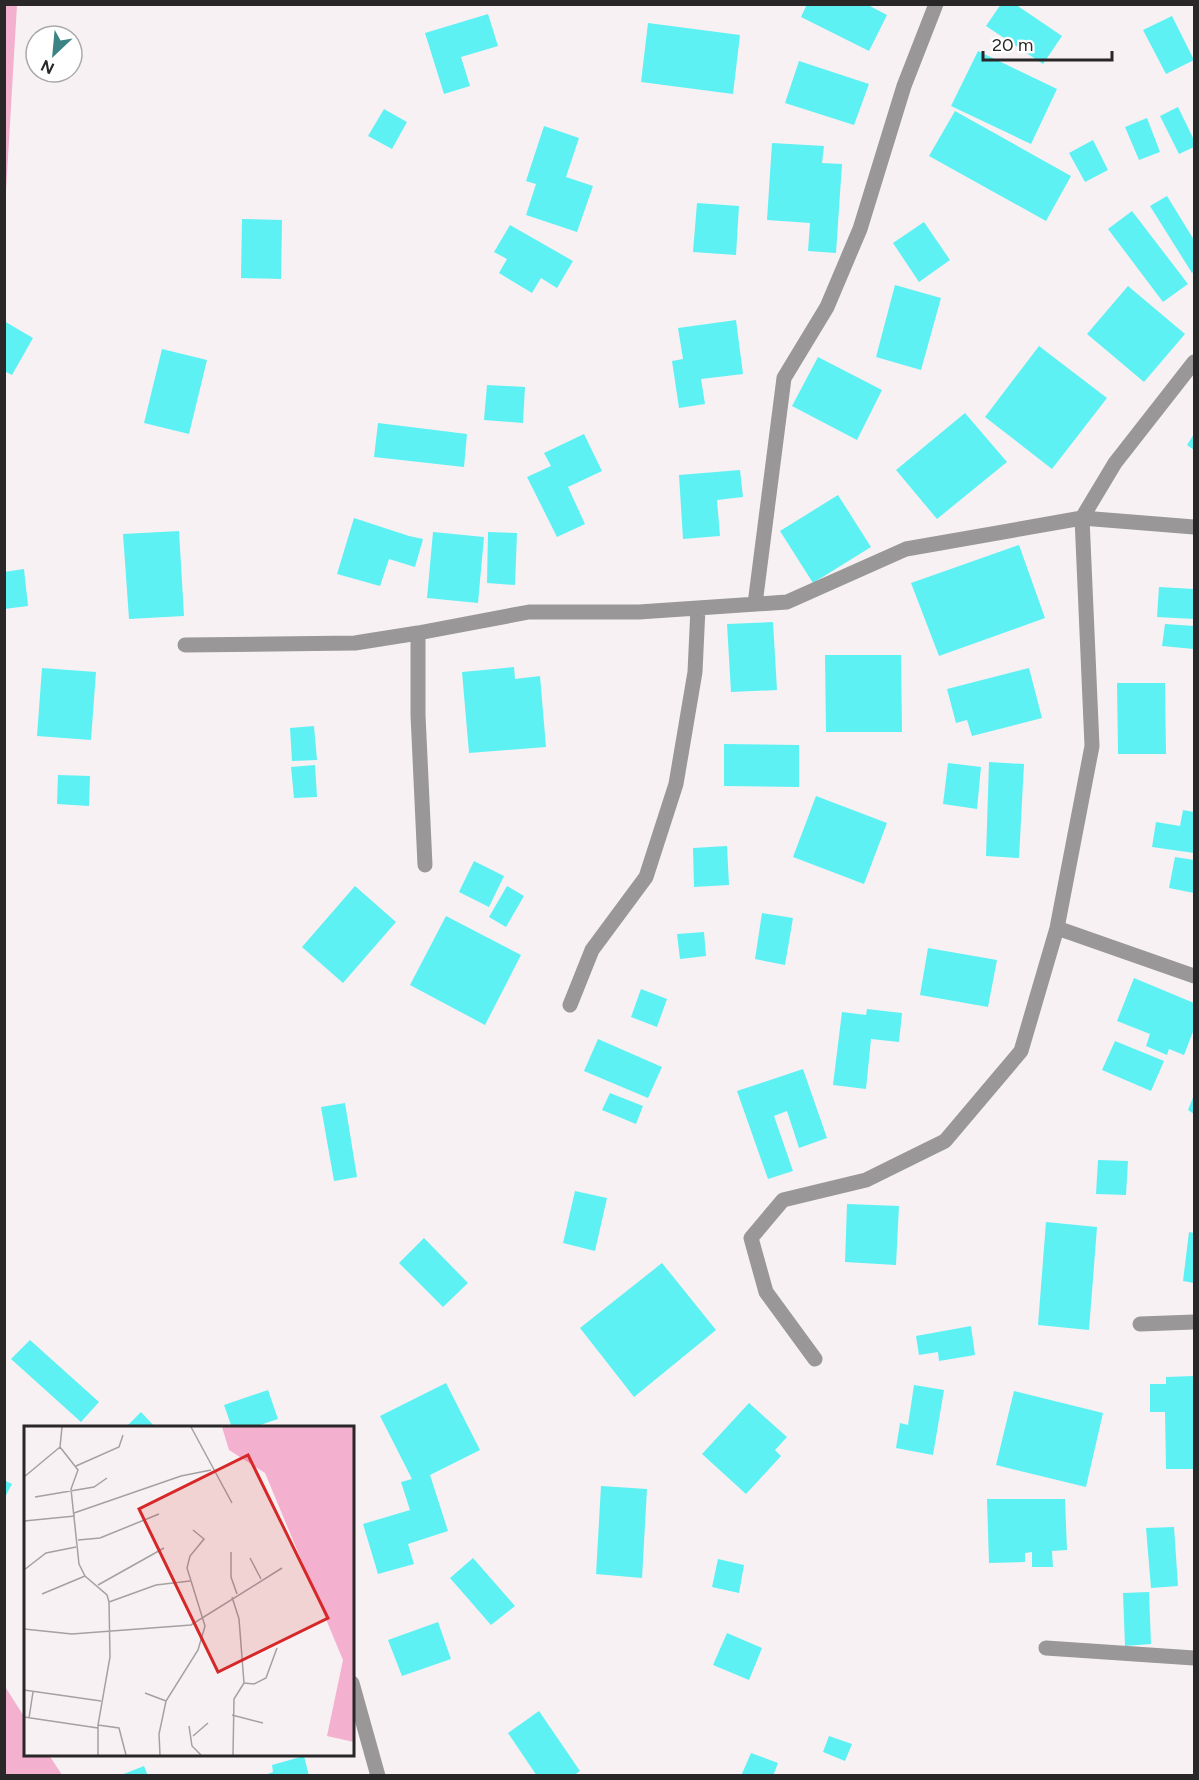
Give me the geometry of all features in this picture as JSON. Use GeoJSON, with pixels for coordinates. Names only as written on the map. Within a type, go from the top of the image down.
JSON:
{"type":"FeatureCollection","features":[{"type":"Feature","properties":{"kind":"street"},"geometry":{"type":"LineString","coordinates":[[755,604],[784,378],[827,307],[860,229],[903,86],[936,4]]}},
{"type":"Feature","properties":{"kind":"street"},"geometry":{"type":"LineString","coordinates":[[815,1359],[766,1293],[751,1238],[783,1200],[866,1180],[945,1141],[1021,1051],[1057,928],[1092,746],[1083,518],[1115,463],[1194,362]]}},
{"type":"Feature","properties":{"kind":"street"},"geometry":{"type":"LineString","coordinates":[[185,645],[355,643],[529,612],[639,612],[787,602],[906,549],[1083,518],[1194,527]]}},
{"type":"Feature","properties":{"kind":"street"},"geometry":{"type":"LineString","coordinates":[[570,1005],[592,950],[646,877],[676,784],[694,672],[698,608]]}},
{"type":"Feature","properties":{"kind":"street"},"geometry":{"type":"LineString","coordinates":[[418,633],[418,727],[425,865]]}},
{"type":"Feature","properties":{"kind":"street"},"geometry":{"type":"LineString","coordinates":[[1057,928],[1194,976]]}},
{"type":"Feature","properties":{"kind":"street"},"geometry":{"type":"LineString","coordinates":[[1140,1324],[1194,1322]]}},
{"type":"Feature","properties":{"kind":"street"},"geometry":{"type":"LineString","coordinates":[[1046,1648],[1194,1658]]}},
{"type":"Feature","properties":{"kind":"street"},"geometry":{"type":"LineString","coordinates":[[354,1690],[378,1776]]}},
{"type":"Feature","properties":{"kind":"shaded area"},"geometry":{"type":"Polygon","coordinates":[[[4,5],[17,5],[5,208],[4,5]]]}},
{"type":"Feature","properties":{"kind":"shaded area"},"geometry":{"type":"Polygon","coordinates":[[[4,1685],[24,1716],[24,1756],[50,1756],[62,1775],[5,1775],[4,1685]]]}},
{"type":"Feature","properties":{"kind":"building"},"geometry":{"type":"Polygon","coordinates":[[[807,4],[866,4],[887,15],[869,51],[801,17],[807,4]]]}},
{"type":"Feature","properties":{"kind":"building"},"geometry":{"type":"Polygon","coordinates":[[[1001,4],[1015,4],[1062,36],[1043,64],[986,26],[1001,4]]]}},
{"type":"Feature","properties":{"kind":"building"},"geometry":{"type":"Polygon","coordinates":[[[488,14],[498,46],[461,57],[470,86],[444,94],[425,33],[488,14]]]}},
{"type":"Feature","properties":{"kind":"building"},"geometry":{"type":"Polygon","coordinates":[[[1172,16],[1194,60],[1166,74],[1143,30],[1172,16]]]}},
{"type":"Feature","properties":{"kind":"building"},"geometry":{"type":"Polygon","coordinates":[[[648,23],[740,35],[733,94],[641,82],[648,23]]]}},
{"type":"Feature","properties":{"kind":"building"},"geometry":{"type":"Polygon","coordinates":[[[978,51],[1057,89],[1031,144],[951,106],[978,51]]]}},
{"type":"Feature","properties":{"kind":"building"},"geometry":{"type":"Polygon","coordinates":[[[799,61],[869,84],[854,125],[785,103],[799,61]]]}},
{"type":"Feature","properties":{"kind":"building"},"geometry":{"type":"Polygon","coordinates":[[[1178,107],[1194,140],[1194,147],[1179,154],[1160,116],[1178,107]]]}},
{"type":"Feature","properties":{"kind":"building"},"geometry":{"type":"Polygon","coordinates":[[[384,109],[407,122],[392,149],[368,136],[384,109]]]}},
{"type":"Feature","properties":{"kind":"building"},"geometry":{"type":"Polygon","coordinates":[[[955,111],[1071,176],[1046,221],[929,156],[955,111]]]}},
{"type":"Feature","properties":{"kind":"building"},"geometry":{"type":"Polygon","coordinates":[[[1147,118],[1160,152],[1139,160],[1125,127],[1147,118]]]}},
{"type":"Feature","properties":{"kind":"building"},"geometry":{"type":"Polygon","coordinates":[[[544,126],[579,138],[566,177],[593,186],[577,232],[526,215],[536,184],[526,181],[544,126]]]}},
{"type":"Feature","properties":{"kind":"building"},"geometry":{"type":"Polygon","coordinates":[[[1093,140],[1108,170],[1085,182],[1069,153],[1093,140]]]}},
{"type":"Feature","properties":{"kind":"building"},"geometry":{"type":"Polygon","coordinates":[[[772,143],[824,146],[822,163],[842,164],[836,253],[808,251],[810,223],[767,220],[772,143]]]}},
{"type":"Feature","properties":{"kind":"building"},"geometry":{"type":"Polygon","coordinates":[[[1167,196],[1194,240],[1194,271],[1192,273],[1150,206],[1167,196]]]}},
{"type":"Feature","properties":{"kind":"building"},"geometry":{"type":"Polygon","coordinates":[[[697,203],[739,206],[736,255],[693,252],[697,203]]]}},
{"type":"Feature","properties":{"kind":"building"},"geometry":{"type":"Polygon","coordinates":[[[1132,211],[1188,284],[1163,302],[1108,229],[1132,211]]]}},
{"type":"Feature","properties":{"kind":"building"},"geometry":{"type":"Polygon","coordinates":[[[242,219],[282,220],[281,279],[241,278],[242,219]]]}},
{"type":"Feature","properties":{"kind":"building"},"geometry":{"type":"Polygon","coordinates":[[[924,222],[950,260],[919,282],[893,243],[924,222]]]}},
{"type":"Feature","properties":{"kind":"building"},"geometry":{"type":"Polygon","coordinates":[[[510,225],[573,261],[557,288],[541,278],[532,293],[499,273],[507,259],[494,252],[510,225]]]}},
{"type":"Feature","properties":{"kind":"building"},"geometry":{"type":"Polygon","coordinates":[[[895,285],[941,298],[921,370],[876,357],[895,285]]]}},
{"type":"Feature","properties":{"kind":"building"},"geometry":{"type":"Polygon","coordinates":[[[1128,286],[1185,334],[1144,382],[1087,334],[1128,286]]]}},
{"type":"Feature","properties":{"kind":"building"},"geometry":{"type":"Polygon","coordinates":[[[736,320],[743,374],[701,379],[705,404],[679,408],[672,361],[683,359],[678,328],[736,320]]]}},
{"type":"Feature","properties":{"kind":"building"},"geometry":{"type":"Polygon","coordinates":[[[4,321],[33,338],[12,375],[4,371],[4,321]]]}},
{"type":"Feature","properties":{"kind":"building"},"geometry":{"type":"Polygon","coordinates":[[[1039,346],[1107,398],[1052,469],[985,417],[1039,346]]]}},
{"type":"Feature","properties":{"kind":"building"},"geometry":{"type":"Polygon","coordinates":[[[162,349],[207,360],[189,434],[144,423],[162,349]]]}},
{"type":"Feature","properties":{"kind":"building"},"geometry":{"type":"Polygon","coordinates":[[[818,357],[882,390],[857,440],[792,406],[818,357]]]}},
{"type":"Feature","properties":{"kind":"building"},"geometry":{"type":"Polygon","coordinates":[[[487,385],[525,387],[523,423],[484,420],[487,385]]]}},
{"type":"Feature","properties":{"kind":"building"},"geometry":{"type":"Polygon","coordinates":[[[965,413],[1007,462],[937,519],[896,470],[965,413]]]}},
{"type":"Feature","properties":{"kind":"building"},"geometry":{"type":"Polygon","coordinates":[[[378,423],[467,434],[464,467],[374,457],[378,423]]]}},
{"type":"Feature","properties":{"kind":"building"},"geometry":{"type":"Polygon","coordinates":[[[584,434],[602,471],[568,487],[585,524],[557,537],[527,477],[551,466],[544,453],[584,434]]]}},
{"type":"Feature","properties":{"kind":"building"},"geometry":{"type":"Polygon","coordinates":[[[1194,434],[1194,450],[1187,445],[1194,434]]]}},
{"type":"Feature","properties":{"kind":"building"},"geometry":{"type":"Polygon","coordinates":[[[740,470],[743,497],[717,500],[720,536],[683,539],[679,475],[740,470]]]}},
{"type":"Feature","properties":{"kind":"building"},"geometry":{"type":"Polygon","coordinates":[[[838,495],[871,547],[813,583],[780,531],[838,495]]]}},
{"type":"Feature","properties":{"kind":"building"},"geometry":{"type":"Polygon","coordinates":[[[354,518],[423,539],[415,567],[389,559],[380,586],[337,574],[354,518]]]}},
{"type":"Feature","properties":{"kind":"building"},"geometry":{"type":"Polygon","coordinates":[[[179,531],[184,616],[129,619],[123,534],[179,531]]]}},
{"type":"Feature","properties":{"kind":"building"},"geometry":{"type":"Polygon","coordinates":[[[433,532],[484,537],[478,603],[427,598],[433,532]]]}},
{"type":"Feature","properties":{"kind":"building"},"geometry":{"type":"Polygon","coordinates":[[[488,532],[517,533],[515,585],[487,583],[488,532]]]}},
{"type":"Feature","properties":{"kind":"building"},"geometry":{"type":"Polygon","coordinates":[[[1019,545],[1045,618],[939,656],[911,583],[1019,545]]]}},
{"type":"Feature","properties":{"kind":"building"},"geometry":{"type":"Polygon","coordinates":[[[24,569],[28,606],[4,609],[4,572],[24,569]]]}},
{"type":"Feature","properties":{"kind":"building"},"geometry":{"type":"Polygon","coordinates":[[[1159,587],[1194,589],[1194,619],[1157,617],[1159,587]]]}},
{"type":"Feature","properties":{"kind":"building"},"geometry":{"type":"Polygon","coordinates":[[[773,622],[777,690],[731,692],[727,624],[773,622]]]}},
{"type":"Feature","properties":{"kind":"building"},"geometry":{"type":"Polygon","coordinates":[[[1165,624],[1194,626],[1194,649],[1162,646],[1165,624]]]}},
{"type":"Feature","properties":{"kind":"building"},"geometry":{"type":"Polygon","coordinates":[[[825,655],[901,655],[902,732],[826,732],[825,655]]]}},
{"type":"Feature","properties":{"kind":"building"},"geometry":{"type":"Polygon","coordinates":[[[514,667],[515,679],[540,676],[546,747],[469,753],[462,672],[514,667]]]}},
{"type":"Feature","properties":{"kind":"building"},"geometry":{"type":"Polygon","coordinates":[[[42,668],[96,672],[91,740],[37,736],[42,668]]]}},
{"type":"Feature","properties":{"kind":"building"},"geometry":{"type":"Polygon","coordinates":[[[1029,668],[1042,718],[972,736],[967,720],[956,723],[947,689],[1029,668]]]}},
{"type":"Feature","properties":{"kind":"building"},"geometry":{"type":"Polygon","coordinates":[[[1117,683],[1165,683],[1166,754],[1118,754],[1117,683]]]}},
{"type":"Feature","properties":{"kind":"building"},"geometry":{"type":"Polygon","coordinates":[[[314,726],[317,760],[292,761],[290,728],[314,726]]]}},
{"type":"Feature","properties":{"kind":"building"},"geometry":{"type":"Polygon","coordinates":[[[724,744],[799,745],[799,787],[724,786],[724,744]]]}},
{"type":"Feature","properties":{"kind":"building"},"geometry":{"type":"Polygon","coordinates":[[[989,762],[1024,764],[1019,858],[986,856],[989,762]]]}},
{"type":"Feature","properties":{"kind":"building"},"geometry":{"type":"Polygon","coordinates":[[[948,763],[981,767],[977,809],[943,804],[948,763]]]}},
{"type":"Feature","properties":{"kind":"building"},"geometry":{"type":"Polygon","coordinates":[[[315,765],[317,797],[294,798],[291,767],[315,765]]]}},
{"type":"Feature","properties":{"kind":"building"},"geometry":{"type":"Polygon","coordinates":[[[58,775],[90,776],[89,806],[57,804],[58,775]]]}},
{"type":"Feature","properties":{"kind":"building"},"geometry":{"type":"Polygon","coordinates":[[[816,796],[887,823],[864,884],[793,857],[816,796]]]}},
{"type":"Feature","properties":{"kind":"building"},"geometry":{"type":"Polygon","coordinates":[[[1183,810],[1194,812],[1194,853],[1152,847],[1156,822],[1180,826],[1183,810]]]}},
{"type":"Feature","properties":{"kind":"building"},"geometry":{"type":"Polygon","coordinates":[[[727,846],[729,885],[694,887],[693,848],[727,846]]]}},
{"type":"Feature","properties":{"kind":"building"},"geometry":{"type":"Polygon","coordinates":[[[1175,857],[1194,860],[1194,893],[1169,888],[1175,857]]]}},
{"type":"Feature","properties":{"kind":"building"},"geometry":{"type":"Polygon","coordinates":[[[474,861],[504,876],[489,907],[459,892],[474,861]]]}},
{"type":"Feature","properties":{"kind":"building"},"geometry":{"type":"Polygon","coordinates":[[[355,886],[396,922],[343,983],[302,947],[355,886]]]}},
{"type":"Feature","properties":{"kind":"building"},"geometry":{"type":"Polygon","coordinates":[[[507,886],[524,896],[506,927],[489,917],[507,886]]]}},
{"type":"Feature","properties":{"kind":"building"},"geometry":{"type":"Polygon","coordinates":[[[762,913],[793,918],[785,965],[755,959],[762,913]]]}},
{"type":"Feature","properties":{"kind":"building"},"geometry":{"type":"Polygon","coordinates":[[[446,916],[521,955],[485,1025],[410,985],[446,916]]]}},
{"type":"Feature","properties":{"kind":"building"},"geometry":{"type":"Polygon","coordinates":[[[704,932],[706,956],[680,959],[677,934],[704,932]]]}},
{"type":"Feature","properties":{"kind":"building"},"geometry":{"type":"Polygon","coordinates":[[[928,948],[997,960],[988,1007],[920,995],[928,948]]]}},
{"type":"Feature","properties":{"kind":"building"},"geometry":{"type":"Polygon","coordinates":[[[1134,978],[1194,1003],[1194,1029],[1184,1055],[1169,1049],[1167,1055],[1146,1046],[1150,1034],[1117,1021],[1134,978]]]}},
{"type":"Feature","properties":{"kind":"building"},"geometry":{"type":"Polygon","coordinates":[[[641,989],[667,999],[657,1027],[631,1017],[641,989]]]}},
{"type":"Feature","properties":{"kind":"building"},"geometry":{"type":"Polygon","coordinates":[[[867,1009],[902,1013],[899,1042],[871,1039],[866,1089],[833,1085],[842,1012],[866,1015],[867,1009]]]}},
{"type":"Feature","properties":{"kind":"building"},"geometry":{"type":"Polygon","coordinates":[[[598,1039],[662,1067],[648,1098],[584,1071],[598,1039]]]}},
{"type":"Feature","properties":{"kind":"building"},"geometry":{"type":"Polygon","coordinates":[[[1115,1041],[1164,1061],[1151,1091],[1102,1070],[1115,1041]]]}},
{"type":"Feature","properties":{"kind":"building"},"geometry":{"type":"Polygon","coordinates":[[[803,1069],[827,1138],[799,1148],[787,1111],[774,1116],[793,1171],[768,1179],[737,1091],[803,1069]]]}},
{"type":"Feature","properties":{"kind":"building"},"geometry":{"type":"Polygon","coordinates":[[[610,1093],[643,1106],[636,1124],[602,1110],[610,1093]]]}},
{"type":"Feature","properties":{"kind":"building"},"geometry":{"type":"Polygon","coordinates":[[[1194,1095],[1194,1114],[1188,1110],[1194,1095]]]}},
{"type":"Feature","properties":{"kind":"building"},"geometry":{"type":"Polygon","coordinates":[[[345,1103],[357,1177],[334,1181],[321,1107],[345,1103]]]}},
{"type":"Feature","properties":{"kind":"building"},"geometry":{"type":"Polygon","coordinates":[[[1098,1160],[1128,1161],[1126,1195],[1096,1194],[1098,1160]]]}},
{"type":"Feature","properties":{"kind":"building"},"geometry":{"type":"Polygon","coordinates":[[[575,1191],[607,1198],[595,1251],[563,1243],[575,1191]]]}},
{"type":"Feature","properties":{"kind":"building"},"geometry":{"type":"Polygon","coordinates":[[[847,1204],[899,1206],[896,1265],[845,1262],[847,1204]]]}},
{"type":"Feature","properties":{"kind":"building"},"geometry":{"type":"Polygon","coordinates":[[[1046,1222],[1097,1227],[1089,1330],[1038,1325],[1046,1222]]]}},
{"type":"Feature","properties":{"kind":"building"},"geometry":{"type":"Polygon","coordinates":[[[1189,1232],[1194,1233],[1194,1283],[1183,1281],[1189,1232]]]}},
{"type":"Feature","properties":{"kind":"building"},"geometry":{"type":"Polygon","coordinates":[[[424,1238],[468,1283],[443,1307],[399,1263],[424,1238]]]}},
{"type":"Feature","properties":{"kind":"building"},"geometry":{"type":"Polygon","coordinates":[[[662,1263],[716,1330],[634,1397],[580,1328],[662,1263]]]}},
{"type":"Feature","properties":{"kind":"building"},"geometry":{"type":"Polygon","coordinates":[[[971,1326],[975,1355],[939,1361],[938,1352],[919,1355],[916,1336],[971,1326]]]}},
{"type":"Feature","properties":{"kind":"building"},"geometry":{"type":"Polygon","coordinates":[[[30,1340],[99,1402],[81,1422],[11,1359],[30,1340]]]}},
{"type":"Feature","properties":{"kind":"building"},"geometry":{"type":"Polygon","coordinates":[[[1194,1376],[1194,1469],[1166,1469],[1165,1412],[1150,1412],[1150,1384],[1166,1384],[1166,1377],[1194,1376]]]}},
{"type":"Feature","properties":{"kind":"building"},"geometry":{"type":"Polygon","coordinates":[[[446,1383],[480,1450],[430,1475],[448,1531],[408,1544],[414,1564],[378,1574],[363,1524],[410,1510],[401,1482],[412,1479],[380,1416],[446,1383]]]}},
{"type":"Feature","properties":{"kind":"building"},"geometry":{"type":"Polygon","coordinates":[[[914,1385],[944,1390],[933,1455],[896,1448],[900,1423],[908,1425],[914,1385]]]}},
{"type":"Feature","properties":{"kind":"building"},"geometry":{"type":"Polygon","coordinates":[[[268,1390],[278,1419],[260,1426],[231,1426],[224,1405],[268,1390]]]}},
{"type":"Feature","properties":{"kind":"building"},"geometry":{"type":"Polygon","coordinates":[[[1014,1391],[1103,1413],[1086,1487],[996,1465],[1014,1391]]]}},
{"type":"Feature","properties":{"kind":"building"},"geometry":{"type":"Polygon","coordinates":[[[749,1403],[787,1437],[775,1450],[781,1456],[746,1494],[702,1454],[749,1403]]]}},
{"type":"Feature","properties":{"kind":"building"},"geometry":{"type":"Polygon","coordinates":[[[141,1412],[154,1426],[127,1426],[141,1412]]]}},
{"type":"Feature","properties":{"kind":"building"},"geometry":{"type":"Polygon","coordinates":[[[4,1480],[12,1484],[4,1499],[4,1480]]]}},
{"type":"Feature","properties":{"kind":"building"},"geometry":{"type":"Polygon","coordinates":[[[601,1486],[647,1489],[642,1578],[596,1574],[601,1486]]]}},
{"type":"Feature","properties":{"kind":"building"},"geometry":{"type":"Polygon","coordinates":[[[987,1499],[1065,1499],[1067,1550],[1052,1551],[1053,1567],[1032,1567],[1032,1552],[1025,1553],[1025,1562],[989,1563],[987,1499]]]}},
{"type":"Feature","properties":{"kind":"building"},"geometry":{"type":"Polygon","coordinates":[[[1174,1527],[1178,1586],[1151,1588],[1146,1528],[1174,1527]]]}},
{"type":"Feature","properties":{"kind":"building"},"geometry":{"type":"Polygon","coordinates":[[[473,1558],[515,1606],[491,1625],[450,1578],[473,1558]]]}},
{"type":"Feature","properties":{"kind":"building"},"geometry":{"type":"Polygon","coordinates":[[[718,1559],[744,1565],[739,1593],[712,1587],[718,1559]]]}},
{"type":"Feature","properties":{"kind":"building"},"geometry":{"type":"Polygon","coordinates":[[[1149,1592],[1151,1644],[1125,1646],[1123,1593],[1149,1592]]]}},
{"type":"Feature","properties":{"kind":"building"},"geometry":{"type":"Polygon","coordinates":[[[438,1622],[451,1659],[402,1676],[388,1640],[438,1622]]]}},
{"type":"Feature","properties":{"kind":"building"},"geometry":{"type":"Polygon","coordinates":[[[727,1633],[762,1648],[749,1680],[713,1665],[727,1633]]]}},
{"type":"Feature","properties":{"kind":"building"},"geometry":{"type":"Polygon","coordinates":[[[539,1711],[580,1771],[573,1776],[537,1776],[508,1733],[539,1711]]]}},
{"type":"Feature","properties":{"kind":"building"},"geometry":{"type":"Polygon","coordinates":[[[829,1736],[852,1744],[845,1761],[823,1752],[829,1736]]]}},
{"type":"Feature","properties":{"kind":"building"},"geometry":{"type":"Polygon","coordinates":[[[751,1753],[778,1763],[773,1776],[741,1776],[751,1753]]]}},
{"type":"Feature","properties":{"kind":"building"},"geometry":{"type":"Polygon","coordinates":[[[304,1756],[309,1776],[262,1776],[273,1772],[272,1765],[304,1756]]]}},
{"type":"Feature","properties":{"kind":"building"},"geometry":{"type":"Polygon","coordinates":[[[144,1766],[148,1776],[121,1776],[121,1775],[144,1766]]]}}]}
